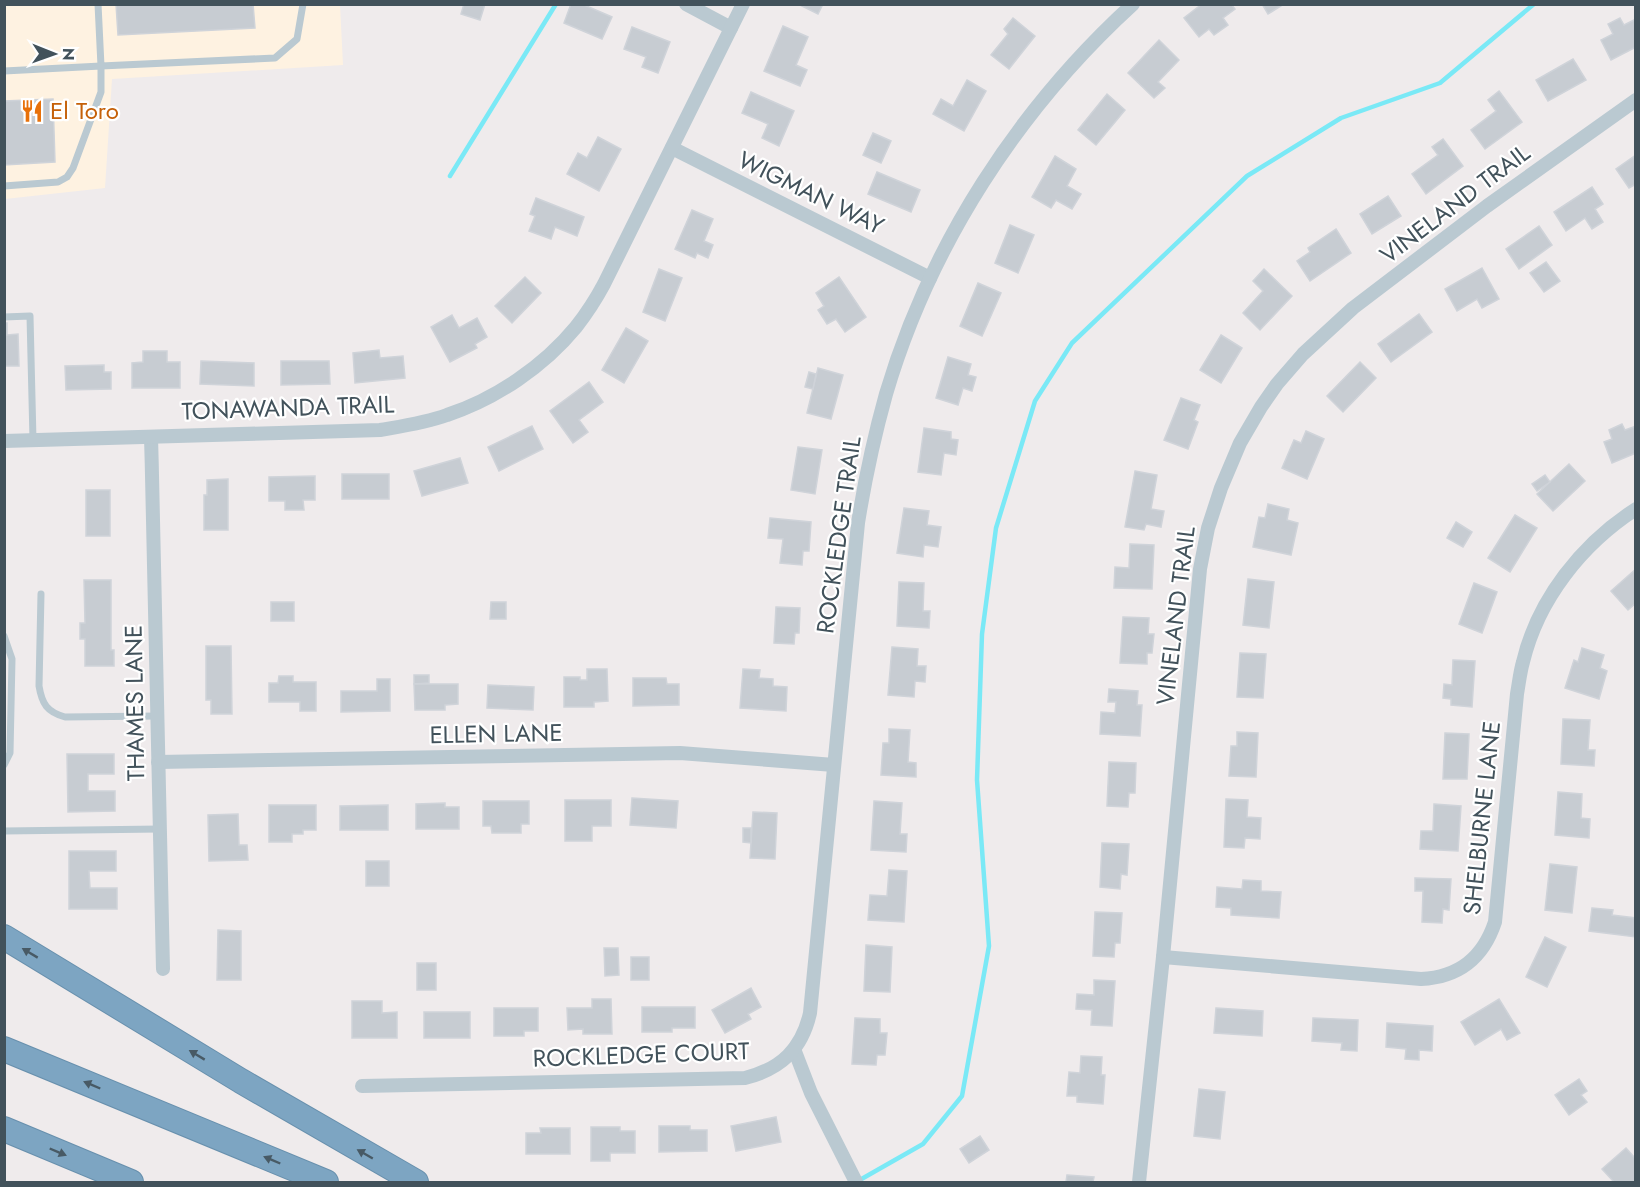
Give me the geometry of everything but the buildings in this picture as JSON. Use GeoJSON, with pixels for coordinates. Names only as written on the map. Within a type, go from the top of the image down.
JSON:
{"type":"FeatureCollection","features":[{"type":"Feature","properties":{"kind":"highway"},"geometry":{"type":"LineString","coordinates":[[4,937],[241,1081],[416,1182]]}},
{"type":"Feature","properties":{"kind":"highway"},"geometry":{"type":"LineString","coordinates":[[4,1048],[326,1182]]}},
{"type":"Feature","properties":{"kind":"highway"},"geometry":{"type":"LineString","coordinates":[[4,1129],[131,1182]]}},
{"type":"Feature","properties":{"kind":"street"},"geometry":{"type":"LineString","coordinates":[[686,4],[731,28]]}},
{"type":"Feature","properties":{"kind":"street","name":"TONAWANDA TRAIL"},"geometry":{"type":"LineString","coordinates":[[4,441],[380,430],[448,415],[480,401],[515,381],[549,355],[576,327],[604,284],[743,4]]}},
{"type":"Feature","properties":{"kind":"street","name":"ROCKLEDGE TRAIL"},"geometry":{"type":"LineString","coordinates":[[828,826],[853,559],[867,473],[886,393],[911,323],[944,250],[974,196],[1017,131],[1055,85],[1133,4]]}},
{"type":"Feature","properties":{"kind":"street","name":"VINELAND TRAIL"},"geometry":{"type":"LineString","coordinates":[[1139,1182],[1200,568],[1208,528],[1221,488],[1240,443],[1277,384],[1303,354],[1353,308],[1635,100]]}},
{"type":"Feature","properties":{"kind":"street","name":"WIGMAN WAY"},"geometry":{"type":"LineString","coordinates":[[672,148],[930,278]]}},
{"type":"Feature","properties":{"kind":"street","name":"THAMES LANE"},"geometry":{"type":"LineString","coordinates":[[151,437],[163,969]]}},
{"type":"Feature","properties":{"kind":"street","name":"SHELBURNE LANE"},"geometry":{"type":"LineString","coordinates":[[1163,957],[1421,980],[1455,972],[1476,957],[1485,946],[1495,922],[1517,694],[1523,661],[1532,634],[1557,585],[1573,564],[1600,535],[1635,509]]}},
{"type":"Feature","properties":{"kind":"street","name":"ELLEN LANE"},"geometry":{"type":"LineString","coordinates":[[158,762],[680,753],[834,765]]}},
{"type":"Feature","properties":{"kind":"street","name":"ROCKLEDGE COURT"},"geometry":{"type":"LineString","coordinates":[[362,1086],[745,1078],[773,1068],[794,1048],[808,1022],[828,826]]}},
{"type":"Feature","properties":{"kind":"street"},"geometry":{"type":"LineString","coordinates":[[794,1048],[811,1093],[856,1182]]}},
{"type":"Feature","properties":{"kind":"lane"},"geometry":{"type":"LineString","coordinates":[[4,186],[58,182],[67,177],[73,168],[101,92],[98,4]]}},
{"type":"Feature","properties":{"kind":"lane"},"geometry":{"type":"LineString","coordinates":[[4,71],[275,58],[297,39],[303,4]]}},
{"type":"Feature","properties":{"kind":"lane"},"geometry":{"type":"LineString","coordinates":[[4,317],[30,316],[33,440]]}},
{"type":"Feature","properties":{"kind":"lane"},"geometry":{"type":"LineString","coordinates":[[41,594],[39,686],[41,699],[47,708],[65,717],[158,716]]}},
{"type":"Feature","properties":{"kind":"lane"},"geometry":{"type":"LineString","coordinates":[[4,636],[12,659],[12,668],[10,753],[4,765]]}},
{"type":"Feature","properties":{"kind":"lane"},"geometry":{"type":"LineString","coordinates":[[4,831],[160,829]]}},
{"type":"Feature","properties":{"kind":"shaded area"},"geometry":{"type":"Polygon","coordinates":[[[4,5],[340,5],[343,65],[112,79],[105,188],[5,199],[4,5]]]}},
{"type":"Feature","properties":{"kind":"waterway"},"geometry":{"type":"LineString","coordinates":[[450,176],[556,4]]}},
{"type":"Feature","properties":{"kind":"waterway"},"geometry":{"type":"LineString","coordinates":[[858,1181],[923,1144],[962,1096],[989,946],[977,780],[982,634],[996,528],[1035,401],[1072,343],[1247,176],[1341,118],[1440,83],[1534,4]]}},
{"type":"Feature","properties":{"kind":"place","name":"El Toro"},"geometry":{"type":"Point","coordinates":[32,111]}}]}
